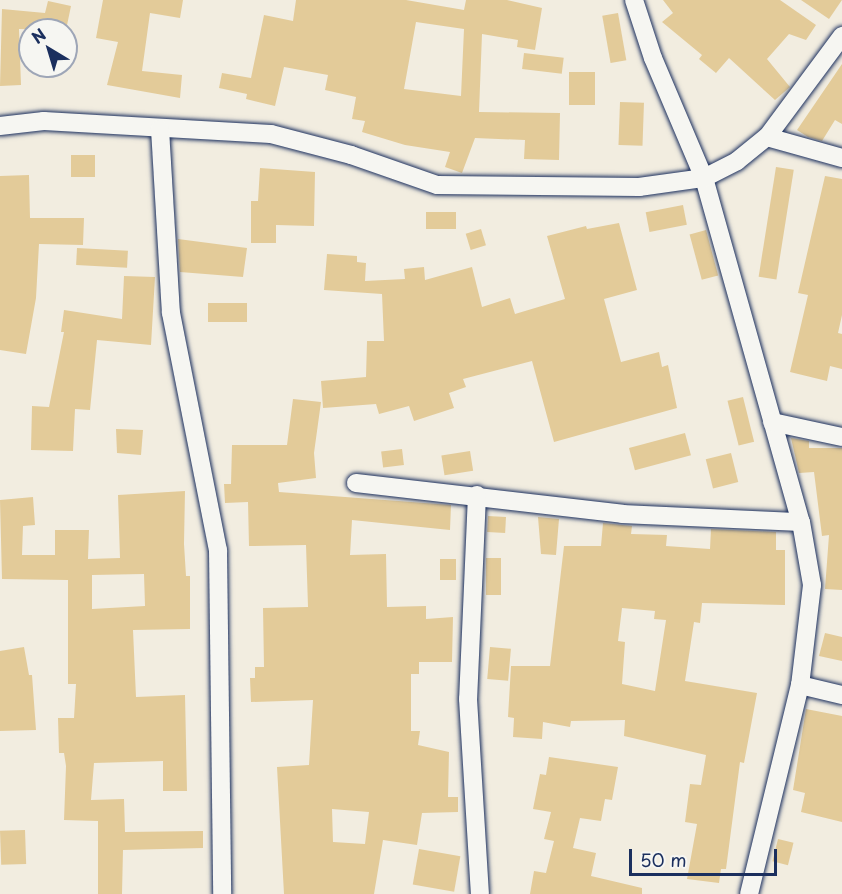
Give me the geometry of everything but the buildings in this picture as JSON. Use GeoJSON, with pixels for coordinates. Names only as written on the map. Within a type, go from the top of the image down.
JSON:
{"type":"FeatureCollection","features":[{"type":"Feature","properties":{"kind":"street"},"geometry":{"type":"LineString","coordinates":[[634,0],[653,58],[704,178],[801,522],[812,585],[800,685],[748,894]]}},
{"type":"Feature","properties":{"kind":"street"},"geometry":{"type":"LineString","coordinates":[[0,126],[44,121],[271,134],[351,155],[437,185],[639,187],[704,178],[736,161],[767,137],[842,36]]}},
{"type":"Feature","properties":{"kind":"street"},"geometry":{"type":"LineString","coordinates":[[160,129],[171,313],[218,550],[222,894]]}},
{"type":"Feature","properties":{"kind":"street"},"geometry":{"type":"LineString","coordinates":[[767,137],[842,158]]}},
{"type":"Feature","properties":{"kind":"street"},"geometry":{"type":"LineString","coordinates":[[772,422],[842,437]]}},
{"type":"Feature","properties":{"kind":"street"},"geometry":{"type":"LineString","coordinates":[[356,483],[477,495],[622,514],[801,522]]}},
{"type":"Feature","properties":{"kind":"street"},"geometry":{"type":"LineString","coordinates":[[477,495],[468,699],[480,894]]}},
{"type":"Feature","properties":{"kind":"street"},"geometry":{"type":"LineString","coordinates":[[800,685],[842,695]]}}]}
